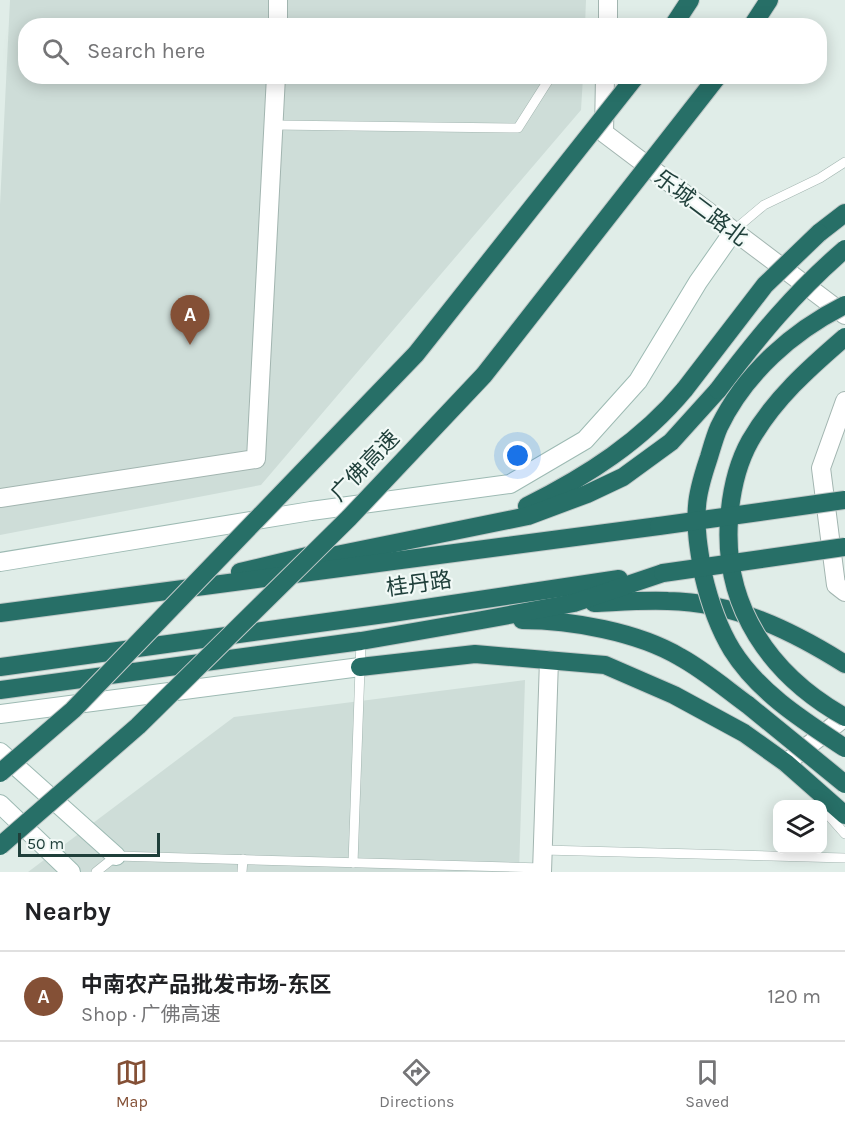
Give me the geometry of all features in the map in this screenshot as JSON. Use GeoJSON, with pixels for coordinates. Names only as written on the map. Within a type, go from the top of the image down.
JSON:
{"type":"FeatureCollection","features":[{"type":"Feature","properties":{"kind":"highway"},"geometry":{"type":"LineString","coordinates":[[678,18],[690,0]]}},
{"type":"Feature","properties":{"kind":"highway"},"geometry":{"type":"LineString","coordinates":[[757,18],[769,0]]}},
{"type":"Feature","properties":{"kind":"highway","name":"广佛高速"},"geometry":{"type":"LineString","coordinates":[[0,773],[73,710],[417,354],[630,84]]}},
{"type":"Feature","properties":{"kind":"highway","name":"广佛高速"},"geometry":{"type":"LineString","coordinates":[[0,846],[138,726],[349,518],[484,375],[712,84]]}},
{"type":"Feature","properties":{"kind":"highway"},"geometry":{"type":"LineString","coordinates":[[130,597],[528,506],[574,481],[622,449],[667,411],[765,285],[819,233],[845,213]]}},
{"type":"Feature","properties":{"kind":"highway"},"geometry":{"type":"LineString","coordinates":[[130,597],[528,516],[587,494],[623,477],[671,442],[718,390],[777,315],[818,272],[845,249]]}},
{"type":"Feature","properties":{"kind":"highway"},"geometry":{"type":"LineString","coordinates":[[845,306],[819,318],[784,345],[746,384],[719,427],[704,471],[697,505],[698,544],[707,590],[722,633],[733,652],[752,676],[775,698],[845,748]]}},
{"type":"Feature","properties":{"kind":"highway"},"geometry":{"type":"LineString","coordinates":[[845,337],[784,392],[750,441],[730,494],[728,531],[733,583],[746,617],[759,642],[805,690],[845,717]]}},
{"type":"Feature","properties":{"kind":"highway","name":"桂丹路"},"geometry":{"type":"LineString","coordinates":[[0,613],[845,500]]}},
{"type":"Feature","properties":{"kind":"highway","name":"桂丹路"},"geometry":{"type":"LineString","coordinates":[[0,667],[845,547]]}},
{"type":"Feature","properties":{"kind":"highway"},"geometry":{"type":"LineString","coordinates":[[0,690],[361,641],[482,620],[574,603],[663,573]]}},
{"type":"Feature","properties":{"kind":"highway"},"geometry":{"type":"LineString","coordinates":[[574,603],[669,601],[702,604],[758,618],[814,645],[845,664]]}},
{"type":"Feature","properties":{"kind":"highway"},"geometry":{"type":"LineString","coordinates":[[482,620],[536,620],[574,625],[650,643],[679,656],[748,705],[845,784]]}},
{"type":"Feature","properties":{"kind":"highway"},"geometry":{"type":"LineString","coordinates":[[360,667],[475,654],[605,665],[674,695],[734,728],[786,763],[845,815]]}},
{"type":"Feature","properties":{"kind":"street"},"geometry":{"type":"LineString","coordinates":[[278,0],[278,18]]}},
{"type":"Feature","properties":{"kind":"street"},"geometry":{"type":"LineString","coordinates":[[608,0],[608,18]]}},
{"type":"Feature","properties":{"kind":"street"},"geometry":{"type":"LineString","coordinates":[[0,498],[256,459],[276,84]]}},
{"type":"Feature","properties":{"kind":"street","name":"乐城二路北"},"geometry":{"type":"LineString","coordinates":[[605,84],[604,133],[845,315]]}},
{"type":"Feature","properties":{"kind":"street"},"geometry":{"type":"LineString","coordinates":[[0,561],[311,511],[510,484],[585,440],[638,381],[698,282],[733,232]]}},
{"type":"Feature","properties":{"kind":"street"},"geometry":{"type":"LineString","coordinates":[[845,401],[821,468],[836,585],[845,592]]}},
{"type":"Feature","properties":{"kind":"street"},"geometry":{"type":"LineString","coordinates":[[542,863],[549,660]]}},
{"type":"Feature","properties":{"kind":"street"},"geometry":{"type":"LineString","coordinates":[[0,714],[360,667]]}},
{"type":"Feature","properties":{"kind":"street"},"geometry":{"type":"LineString","coordinates":[[786,763],[845,717]]}},
{"type":"Feature","properties":{"kind":"street"},"geometry":{"type":"LineString","coordinates":[[0,752],[116,856]]}},
{"type":"Feature","properties":{"kind":"street"},"geometry":{"type":"LineString","coordinates":[[0,804],[71,872]]}},
{"type":"Feature","properties":{"kind":"lane"},"geometry":{"type":"LineString","coordinates":[[275,125],[518,128],[546,84]]}},
{"type":"Feature","properties":{"kind":"lane"},"geometry":{"type":"LineString","coordinates":[[733,232],[764,205],[820,178],[845,162]]}},
{"type":"Feature","properties":{"kind":"lane"},"geometry":{"type":"LineString","coordinates":[[353,862],[361,641]]}},
{"type":"Feature","properties":{"kind":"lane"},"geometry":{"type":"LineString","coordinates":[[786,763],[816,800]]}},
{"type":"Feature","properties":{"kind":"lane"},"geometry":{"type":"LineString","coordinates":[[827,814],[845,834]]}},
{"type":"Feature","properties":{"kind":"lane"},"geometry":{"type":"LineString","coordinates":[[96,872],[116,856],[353,862],[542,863],[845,858]]}},
{"type":"Feature","properties":{"kind":"lane"},"geometry":{"type":"LineString","coordinates":[[242,872],[243,859]]}},
{"type":"Feature","properties":{"kind":"shaded area"},"geometry":{"type":"Polygon","coordinates":[[[10,0],[586,0],[585,18],[18,18],[18,84],[583,84],[581,110],[261,485],[0,535],[0,205],[10,0]]]}},
{"type":"Feature","properties":{"kind":"shaded area"},"geometry":{"type":"Polygon","coordinates":[[[525,680],[519,872],[28,872],[234,717],[525,680]]]}},
{"type":"Feature","properties":{"kind":"place","name":"中南农产品批发市场-东区"},"geometry":{"type":"Point","coordinates":[190,345]}}]}
